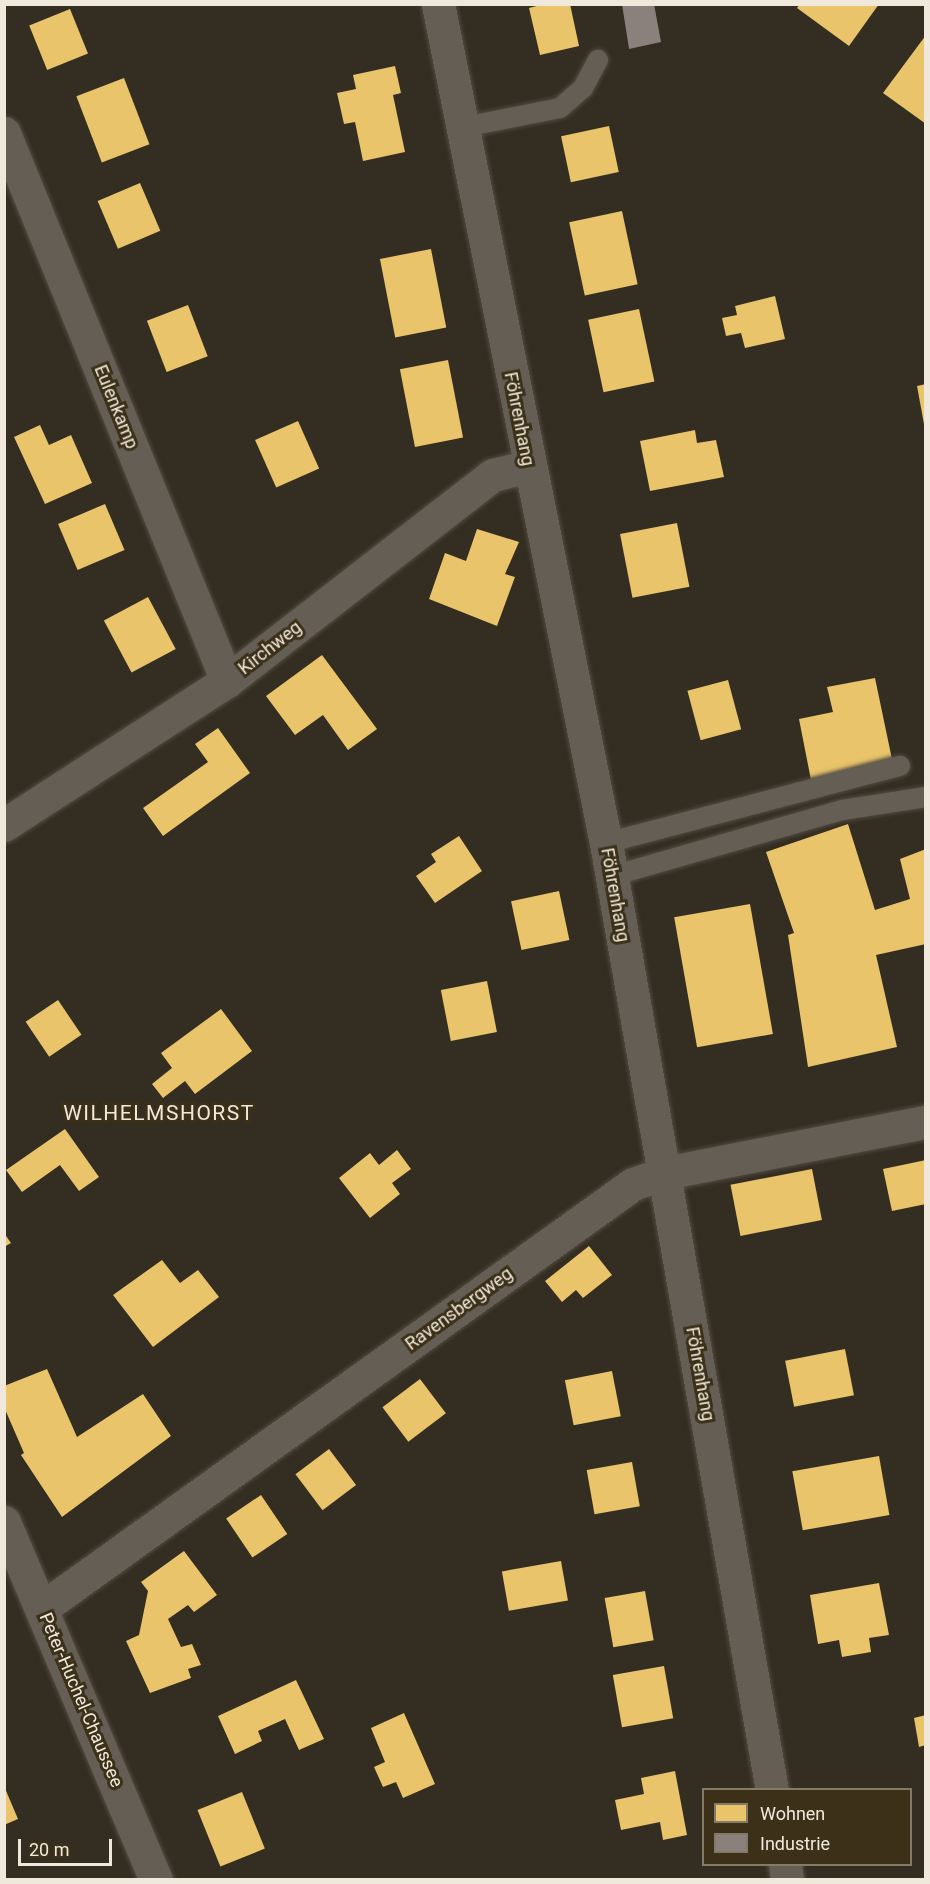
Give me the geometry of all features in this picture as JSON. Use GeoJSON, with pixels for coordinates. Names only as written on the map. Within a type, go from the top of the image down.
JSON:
{"type":"FeatureCollection","features":[{"type":"Feature","properties":{"kind":"street","name":"Föhrenhang"},"geometry":{"type":"LineString","coordinates":[[438,4],[464,127],[528,466],[606,843],[772,1788]]}},
{"type":"Feature","properties":{"kind":"street","name":"Eulenkamp"},"geometry":{"type":"LineString","coordinates":[[4,133],[227,681]]}},
{"type":"Feature","properties":{"kind":"street","name":"Kirchweg"},"geometry":{"type":"LineString","coordinates":[[4,825],[227,681],[493,475],[528,466]]}},
{"type":"Feature","properties":{"kind":"street","name":"Ravensbergweg"},"geometry":{"type":"LineString","coordinates":[[42,1608],[633,1184],[665,1173],[926,1122]]}},
{"type":"Feature","properties":{"kind":"street","name":"Peter-Huchel-Chaussee"},"geometry":{"type":"LineString","coordinates":[[4,1522],[156,1880]]}},
{"type":"Feature","properties":{"kind":"lane"},"geometry":{"type":"LineString","coordinates":[[464,127],[560,108],[583,88],[598,60]]}},
{"type":"Feature","properties":{"kind":"lane"},"geometry":{"type":"LineString","coordinates":[[606,843],[900,766]]}},
{"type":"Feature","properties":{"kind":"lane"},"geometry":{"type":"LineString","coordinates":[[612,876],[842,810],[926,797]]}},
{"type":"Feature","properties":{"kind":"building: Wohnen"},"geometry":{"type":"Polygon","coordinates":[[[544,4],[570,4],[579,46],[540,55],[529,8],[544,4]]]}},
{"type":"Feature","properties":{"kind":"building: Wohnen"},"geometry":{"type":"Polygon","coordinates":[[[800,4],[879,4],[849,46],[797,8],[800,4]]]}},
{"type":"Feature","properties":{"kind":"building: Wohnen"},"geometry":{"type":"Polygon","coordinates":[[[70,9],[88,54],[47,70],[29,25],[70,9]]]}},
{"type":"Feature","properties":{"kind":"building: Wohnen"},"geometry":{"type":"Polygon","coordinates":[[[926,35],[926,124],[883,93],[926,35]]]}},
{"type":"Feature","properties":{"kind":"building: Wohnen"},"geometry":{"type":"Polygon","coordinates":[[[395,66],[401,93],[393,95],[405,152],[363,161],[355,122],[344,124],[337,93],[356,89],[353,75],[395,66]]]}},
{"type":"Feature","properties":{"kind":"building: Wohnen"},"geometry":{"type":"Polygon","coordinates":[[[124,78],[149,144],[102,163],[76,96],[124,78]]]}},
{"type":"Feature","properties":{"kind":"building: Wohnen"},"geometry":{"type":"Polygon","coordinates":[[[609,126],[619,172],[571,182],[561,136],[609,126]]]}},
{"type":"Feature","properties":{"kind":"building: Wohnen"},"geometry":{"type":"Polygon","coordinates":[[[140,183],[160,231],[118,249],[98,201],[140,183]]]}},
{"type":"Feature","properties":{"kind":"building: Wohnen"},"geometry":{"type":"Polygon","coordinates":[[[622,211],[638,284],[585,296],[569,222],[622,211]]]}},
{"type":"Feature","properties":{"kind":"building: Wohnen"},"geometry":{"type":"Polygon","coordinates":[[[431,249],[446,328],[395,337],[380,259],[431,249]]]}},
{"type":"Feature","properties":{"kind":"building: Wohnen"},"geometry":{"type":"Polygon","coordinates":[[[775,296],[785,339],[745,348],[741,333],[726,336],[722,318],[737,315],[735,306],[775,296]]]}},
{"type":"Feature","properties":{"kind":"building: Wohnen"},"geometry":{"type":"Polygon","coordinates":[[[188,305],[208,356],[167,372],[147,321],[188,305]]]}},
{"type":"Feature","properties":{"kind":"building: Wohnen"},"geometry":{"type":"Polygon","coordinates":[[[639,309],[654,381],[604,392],[588,320],[639,309]]]}},
{"type":"Feature","properties":{"kind":"building: Wohnen"},"geometry":{"type":"Polygon","coordinates":[[[448,360],[463,438],[415,447],[400,369],[448,360]]]}},
{"type":"Feature","properties":{"kind":"building: Wohnen"},"geometry":{"type":"Polygon","coordinates":[[[926,384],[926,424],[924,424],[917,386],[926,384]]]}},
{"type":"Feature","properties":{"kind":"building: Wohnen"},"geometry":{"type":"Polygon","coordinates":[[[298,421],[319,469],[276,488],[255,440],[298,421]]]}},
{"type":"Feature","properties":{"kind":"building: Wohnen"},"geometry":{"type":"Polygon","coordinates":[[[40,425],[49,445],[71,435],[92,483],[45,504],[14,437],[40,425]]]}},
{"type":"Feature","properties":{"kind":"building: Wohnen"},"geometry":{"type":"Polygon","coordinates":[[[695,430],[697,443],[716,440],[724,477],[650,491],[640,441],[695,430]]]}},
{"type":"Feature","properties":{"kind":"building: Wohnen"},"geometry":{"type":"Polygon","coordinates":[[[105,504],[125,550],[78,570],[58,524],[105,504]]]}},
{"type":"Feature","properties":{"kind":"building: Wohnen"},"geometry":{"type":"Polygon","coordinates":[[[677,523],[689,587],[632,598],[620,534],[677,523]]]}},
{"type":"Feature","properties":{"kind":"building: Wohnen"},"geometry":{"type":"Polygon","coordinates":[[[477,529],[519,542],[505,574],[515,577],[497,626],[429,599],[445,553],[466,561],[477,529]]]}},
{"type":"Feature","properties":{"kind":"building: Wohnen"},"geometry":{"type":"Polygon","coordinates":[[[148,597],[176,649],[132,673],[104,620],[148,597]]]}},
{"type":"Feature","properties":{"kind":"building: Wohnen"},"geometry":{"type":"Polygon","coordinates":[[[322,655],[377,729],[348,750],[323,715],[295,735],[266,696],[322,655]]]}},
{"type":"Feature","properties":{"kind":"building: Wohnen"},"geometry":{"type":"Polygon","coordinates":[[[875,678],[893,764],[811,780],[799,719],[833,712],[827,687],[875,678]]]}},
{"type":"Feature","properties":{"kind":"building: Wohnen"},"geometry":{"type":"Polygon","coordinates":[[[728,680],[741,729],[701,740],[687,691],[728,680]]]}},
{"type":"Feature","properties":{"kind":"building: Wohnen"},"geometry":{"type":"Polygon","coordinates":[[[218,728],[250,773],[163,836],[143,808],[208,762],[195,744],[218,728]]]}},
{"type":"Feature","properties":{"kind":"building: Wohnen"},"geometry":{"type":"Polygon","coordinates":[[[848,824],[875,910],[910,899],[900,859],[926,849],[926,944],[876,955],[897,1047],[808,1067],[788,935],[794,933],[766,852],[848,824]]]}},
{"type":"Feature","properties":{"kind":"building: Wohnen"},"geometry":{"type":"Polygon","coordinates":[[[459,836],[482,871],[435,903],[416,876],[436,862],[431,854],[459,836]]]}},
{"type":"Feature","properties":{"kind":"building: Wohnen"},"geometry":{"type":"Polygon","coordinates":[[[559,891],[569,940],[521,950],[511,901],[559,891]]]}},
{"type":"Feature","properties":{"kind":"building: Wohnen"},"geometry":{"type":"Polygon","coordinates":[[[750,904],[773,1034],[697,1047],[674,917],[750,904]]]}},
{"type":"Feature","properties":{"kind":"building: Wohnen"},"geometry":{"type":"Polygon","coordinates":[[[487,981],[497,1032],[451,1041],[441,990],[487,981]]]}},
{"type":"Feature","properties":{"kind":"building: Wohnen"},"geometry":{"type":"Polygon","coordinates":[[[58,1000],[81,1035],[49,1057],[26,1022],[58,1000]]]}},
{"type":"Feature","properties":{"kind":"building: Wohnen"},"geometry":{"type":"Polygon","coordinates":[[[221,1009],[252,1051],[195,1094],[185,1081],[163,1098],[152,1084],[172,1068],[161,1053],[221,1009]]]}},
{"type":"Feature","properties":{"kind":"building: Wohnen"},"geometry":{"type":"Polygon","coordinates":[[[65,1129],[99,1177],[79,1191],[60,1165],[22,1192],[6,1170],[65,1129]]]}},
{"type":"Feature","properties":{"kind":"building: Wohnen"},"geometry":{"type":"Polygon","coordinates":[[[397,1150],[411,1169],[392,1183],[400,1194],[370,1218],[339,1178],[370,1153],[379,1165],[397,1150]]]}},
{"type":"Feature","properties":{"kind":"building: Wohnen"},"geometry":{"type":"Polygon","coordinates":[[[926,1160],[926,1204],[892,1211],[883,1169],[926,1160]]]}},
{"type":"Feature","properties":{"kind":"building: Wohnen"},"geometry":{"type":"Polygon","coordinates":[[[812,1169],[822,1220],[740,1236],[731,1185],[812,1169]]]}},
{"type":"Feature","properties":{"kind":"building: Wohnen"},"geometry":{"type":"Polygon","coordinates":[[[4,1233],[11,1243],[4,1247],[4,1233]]]}},
{"type":"Feature","properties":{"kind":"building: Wohnen"},"geometry":{"type":"Polygon","coordinates":[[[589,1246],[612,1275],[583,1298],[576,1290],[562,1302],[545,1281],[589,1246]]]}},
{"type":"Feature","properties":{"kind":"building: Wohnen"},"geometry":{"type":"Polygon","coordinates":[[[162,1260],[180,1283],[198,1270],[219,1297],[153,1347],[113,1295],[162,1260]]]}},
{"type":"Feature","properties":{"kind":"building: Wohnen"},"geometry":{"type":"Polygon","coordinates":[[[845,1349],[854,1395],[794,1407],[785,1361],[845,1349]]]}},
{"type":"Feature","properties":{"kind":"building: Wohnen"},"geometry":{"type":"Polygon","coordinates":[[[47,1369],[77,1437],[143,1394],[171,1436],[62,1517],[21,1455],[24,1453],[4,1407],[4,1386],[47,1369]]]}},
{"type":"Feature","properties":{"kind":"building: Wohnen"},"geometry":{"type":"Polygon","coordinates":[[[612,1371],[621,1416],[574,1425],[565,1380],[612,1371]]]}},
{"type":"Feature","properties":{"kind":"building: Wohnen"},"geometry":{"type":"Polygon","coordinates":[[[420,1379],[446,1413],[408,1442],[382,1407],[420,1379]]]}},
{"type":"Feature","properties":{"kind":"building: Wohnen"},"geometry":{"type":"Polygon","coordinates":[[[329,1449],[356,1485],[323,1510],[295,1474],[329,1449]]]}},
{"type":"Feature","properties":{"kind":"building: Wohnen"},"geometry":{"type":"Polygon","coordinates":[[[879,1456],[889,1515],[803,1530],[792,1471],[879,1456]]]}},
{"type":"Feature","properties":{"kind":"building: Wohnen"},"geometry":{"type":"Polygon","coordinates":[[[632,1462],[640,1506],[595,1514],[587,1470],[632,1462]]]}},
{"type":"Feature","properties":{"kind":"building: Wohnen"},"geometry":{"type":"Polygon","coordinates":[[[261,1495],[287,1534],[252,1557],[226,1518],[261,1495]]]}},
{"type":"Feature","properties":{"kind":"building: Wohnen"},"geometry":{"type":"Polygon","coordinates":[[[184,1551],[217,1595],[194,1612],[188,1605],[168,1619],[181,1647],[192,1644],[201,1665],[188,1669],[191,1678],[150,1693],[126,1641],[139,1635],[148,1591],[141,1582],[184,1551]]]}},
{"type":"Feature","properties":{"kind":"building: Wohnen"},"geometry":{"type":"Polygon","coordinates":[[[561,1561],[568,1600],[509,1611],[502,1571],[561,1561]]]}},
{"type":"Feature","properties":{"kind":"building: Wohnen"},"geometry":{"type":"Polygon","coordinates":[[[879,1583],[889,1635],[869,1638],[871,1652],[842,1657],[839,1640],[818,1644],[810,1595],[879,1583]]]}},
{"type":"Feature","properties":{"kind":"building: Wohnen"},"geometry":{"type":"Polygon","coordinates":[[[645,1591],[654,1640],[613,1647],[605,1598],[645,1591]]]}},
{"type":"Feature","properties":{"kind":"building: Wohnen"},"geometry":{"type":"Polygon","coordinates":[[[664,1666],[673,1718],[622,1727],[613,1675],[664,1666]]]}},
{"type":"Feature","properties":{"kind":"building: Wohnen"},"geometry":{"type":"Polygon","coordinates":[[[296,1680],[324,1739],[299,1750],[285,1719],[258,1731],[262,1741],[235,1754],[218,1716],[296,1680]]]}},
{"type":"Feature","properties":{"kind":"building: Wohnen"},"geometry":{"type":"Polygon","coordinates":[[[404,1713],[435,1784],[403,1798],[396,1782],[383,1787],[374,1767],[385,1762],[371,1728],[404,1713]]]}},
{"type":"Feature","properties":{"kind":"building: Wohnen"},"geometry":{"type":"Polygon","coordinates":[[[926,1715],[926,1745],[919,1747],[914,1718],[926,1715]]]}},
{"type":"Feature","properties":{"kind":"building: Wohnen"},"geometry":{"type":"Polygon","coordinates":[[[675,1771],[687,1835],[663,1840],[660,1822],[621,1830],[615,1800],[644,1794],[641,1778],[675,1771]]]}},
{"type":"Feature","properties":{"kind":"building: Wohnen"},"geometry":{"type":"Polygon","coordinates":[[[4,1786],[18,1819],[4,1825],[4,1786]]]}},
{"type":"Feature","properties":{"kind":"building: Wohnen"},"geometry":{"type":"Polygon","coordinates":[[[242,1792],[265,1849],[220,1867],[197,1810],[242,1792]]]}},
{"type":"Feature","properties":{"kind":"building: Industrie"},"geometry":{"type":"Polygon","coordinates":[[[622,4],[654,4],[661,42],[629,49],[622,4]]]}},
{"type":"Feature","properties":{"kind":"district","name":"WILHELMSHORST"},"geometry":{"type":"Point","coordinates":[159,1113]}}]}
